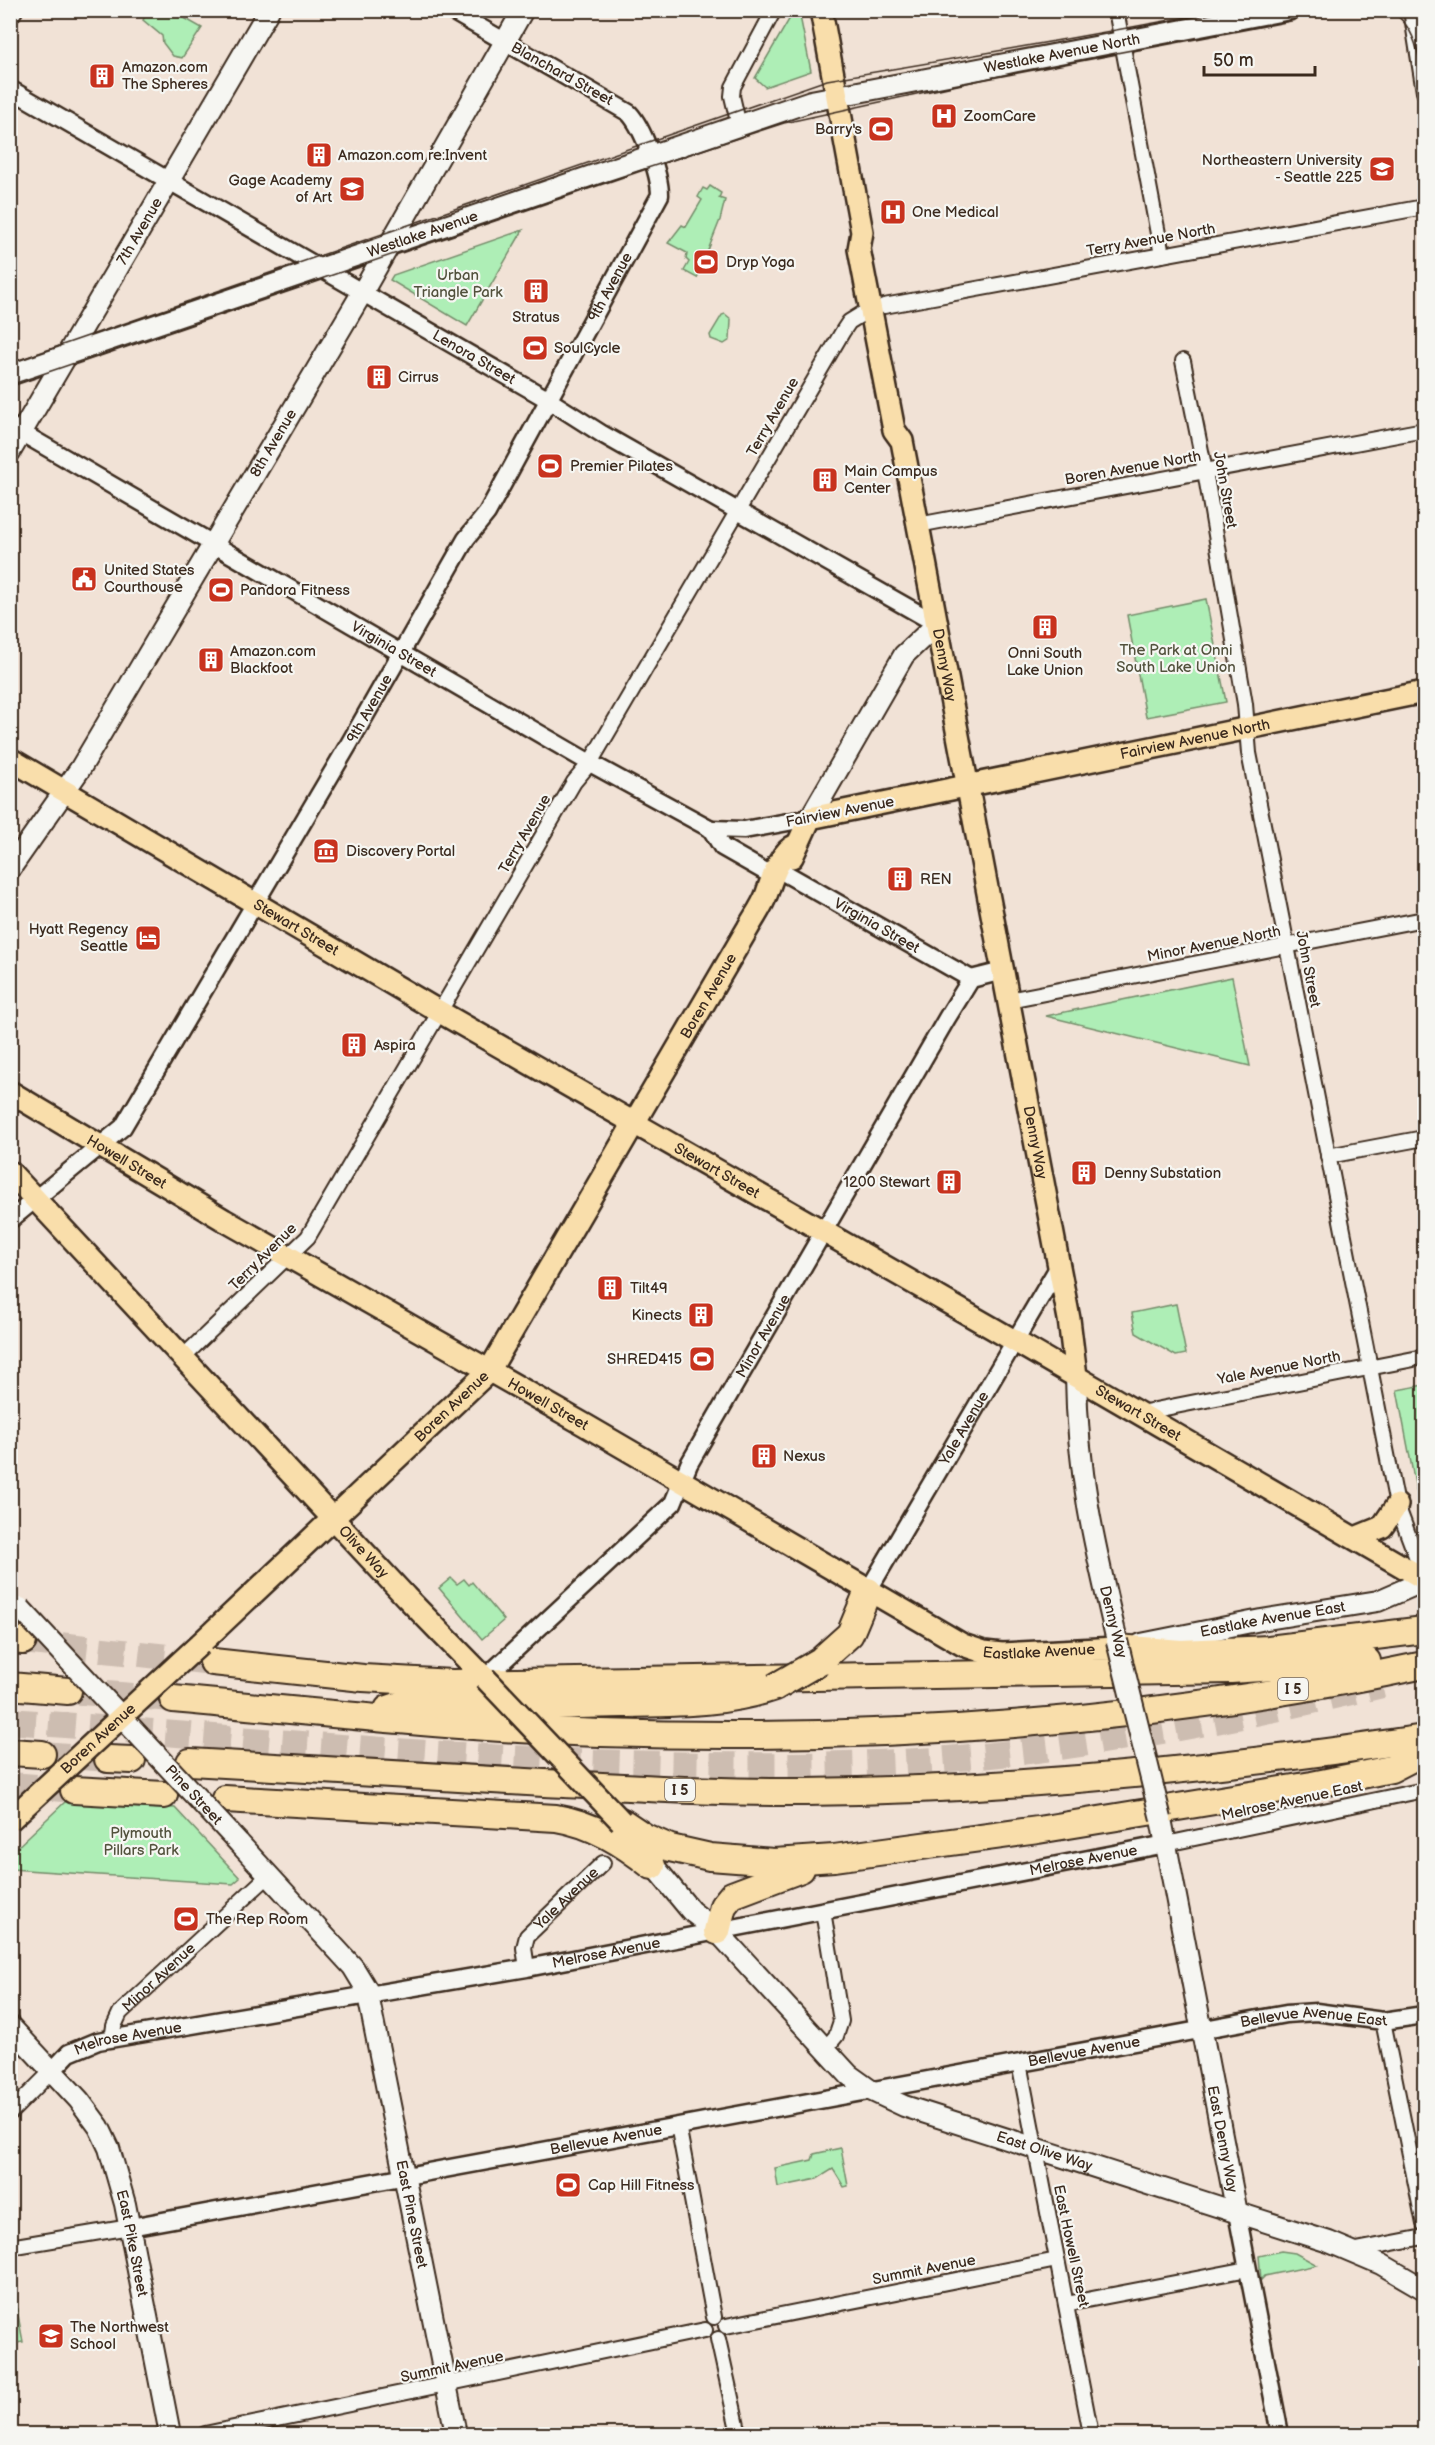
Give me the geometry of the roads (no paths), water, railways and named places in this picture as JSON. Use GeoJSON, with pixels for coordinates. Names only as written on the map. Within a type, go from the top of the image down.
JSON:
{"type":"FeatureCollection","features":[{"type":"Feature","properties":{"kind":"highway"},"geometry":{"type":"LineString","coordinates":[[364,1717],[403,1704],[544,1706],[703,1701],[753,1694],[775,1687],[820,1661],[850,1634],[868,1591]]}},
{"type":"Feature","properties":{"kind":"highway"},"geometry":{"type":"LineString","coordinates":[[1117,1648],[1181,1653],[1269,1649],[1425,1630]]}},
{"type":"Feature","properties":{"kind":"highway"},"geometry":{"type":"LineString","coordinates":[[213,1662],[363,1678],[452,1683],[1231,1670],[1425,1657]]}},
{"type":"Feature","properties":{"kind":"highway","name":"I 5"},"geometry":{"type":"LineString","coordinates":[[173,1699],[494,1728],[671,1735],[902,1730],[1058,1718],[1224,1699],[1425,1665]]}},
{"type":"Feature","properties":{"kind":"highway"},"geometry":{"type":"LineString","coordinates":[[1384,1684],[1425,1675]]}},
{"type":"Feature","properties":{"kind":"highway"},"geometry":{"type":"LineString","coordinates":[[10,1686],[68,1691]]}},
{"type":"Feature","properties":{"kind":"highway"},"geometry":{"type":"LineString","coordinates":[[1312,1755],[1425,1722]]}},
{"type":"Feature","properties":{"kind":"highway","name":"I 5"},"geometry":{"type":"LineString","coordinates":[[190,1761],[665,1789],[804,1792],[1072,1780],[1312,1755],[1425,1738]]}},
{"type":"Feature","properties":{"kind":"highway"},"geometry":{"type":"LineString","coordinates":[[10,1752],[42,1754]]}},
{"type":"Feature","properties":{"kind":"highway"},"geometry":{"type":"LineString","coordinates":[[621,1821],[645,1837],[661,1844],[710,1857],[774,1862],[834,1858],[1038,1830],[1312,1785],[1391,1769],[1425,1752]]}},
{"type":"Feature","properties":{"kind":"highway"},"geometry":{"type":"LineString","coordinates":[[74,1790],[165,1795]]}},
{"type":"Feature","properties":{"kind":"highway"},"geometry":{"type":"LineString","coordinates":[[225,1799],[556,1818],[579,1823],[602,1832],[626,1846],[652,1866]]}},
{"type":"Feature","properties":{"kind":"highway"},"geometry":{"type":"LineString","coordinates":[[717,1931],[723,1906],[732,1895],[834,1858]]}},
{"type":"Feature","properties":{"kind":"main road","name":"7th Avenue"},"geometry":{"type":"LineString","coordinates":[[10,453],[16,429],[68,355],[269,10]]}},
{"type":"Feature","properties":{"kind":"main road","name":"8th Avenue"},"geometry":{"type":"LineString","coordinates":[[10,869],[66,792],[362,293],[523,10]]}},
{"type":"Feature","properties":{"kind":"main road","name":"Denny Way"},"geometry":{"type":"LineString","coordinates":[[821,10],[862,232],[872,248],[877,307],[907,428],[902,441],[1073,1345],[1077,1433],[1085,1501],[1166,1844]]}},
{"type":"Feature","properties":{"kind":"main road","name":"Westlake Avenue North"},"geometry":{"type":"LineString","coordinates":[[837,96],[1289,10]]}},
{"type":"Feature","properties":{"kind":"main road","name":"Westlake Avenue"},"geometry":{"type":"LineString","coordinates":[[10,375],[652,158],[811,101],[837,96]]}},
{"type":"Feature","properties":{"kind":"main road","name":"Boren Avenue"},"geometry":{"type":"LineString","coordinates":[[10,1820],[335,1519],[489,1371],[636,1123],[775,880],[796,851],[796,845],[810,818],[904,655],[937,624]]}},
{"type":"Feature","properties":{"kind":"main road","name":"Fairview Avenue North"},"geometry":{"type":"LineString","coordinates":[[968,786],[1425,692]]}},
{"type":"Feature","properties":{"kind":"main road","name":"Stewart Street"},"geometry":{"type":"LineString","coordinates":[[10,759],[440,1012],[1016,1341],[1425,1579]]}},
{"type":"Feature","properties":{"kind":"main road","name":"Fairview Avenue"},"geometry":{"type":"LineString","coordinates":[[810,818],[968,786]]}},
{"type":"Feature","properties":{"kind":"main road","name":"Howell Street"},"geometry":{"type":"LineString","coordinates":[[10,1092],[289,1257],[963,1645]]}},
{"type":"Feature","properties":{"kind":"main road","name":"Olive Way"},"geometry":{"type":"LineString","coordinates":[[10,1172],[621,1821],[652,1866],[691,1911],[717,1931]]}},
{"type":"Feature","properties":{"kind":"main road"},"geometry":{"type":"LineString","coordinates":[[1355,1538],[1382,1527],[1397,1505]]}},
{"type":"Feature","properties":{"kind":"main road","name":"Eastlake Avenue East"},"geometry":{"type":"LineString","coordinates":[[1117,1648],[1378,1601],[1425,1579]]}},
{"type":"Feature","properties":{"kind":"main road","name":"Pine Street"},"geometry":{"type":"LineString","coordinates":[[15,1603],[353,1967],[369,1996]]}},
{"type":"Feature","properties":{"kind":"main road","name":"Eastlake Avenue"},"geometry":{"type":"LineString","coordinates":[[963,1645],[984,1652],[1002,1654],[1117,1648]]}},
{"type":"Feature","properties":{"kind":"main road","name":"East Denny Way"},"geometry":{"type":"LineString","coordinates":[[1166,1844],[1237,2213]]}},
{"type":"Feature","properties":{"kind":"main road","name":"East Olive Way"},"geometry":{"type":"LineString","coordinates":[[717,1931],[849,2075],[870,2090],[904,2106],[1351,2251],[1425,2289]]}},
{"type":"Feature","properties":{"kind":"main road","name":"East Pine Street"},"geometry":{"type":"LineString","coordinates":[[369,1996],[456,2434]]}},
{"type":"Feature","properties":{"kind":"main road","name":"East Pike Street"},"geometry":{"type":"LineString","coordinates":[[10,2026],[84,2107],[105,2138],[130,2227],[170,2434]]}},
{"type":"Feature","properties":{"kind":"street","name":"Blanchard Street"},"geometry":{"type":"LineString","coordinates":[[450,10],[629,112],[637,123],[652,158]]}},
{"type":"Feature","properties":{"kind":"street"},"geometry":{"type":"LineString","coordinates":[[739,126],[732,96],[733,87],[774,10]]}},
{"type":"Feature","properties":{"kind":"street"},"geometry":{"type":"LineString","coordinates":[[1116,10],[1162,255]]}},
{"type":"Feature","properties":{"kind":"street"},"geometry":{"type":"LineString","coordinates":[[1412,10],[1425,92]]}},
{"type":"Feature","properties":{"kind":"street","name":"Lenora Street"},"geometry":{"type":"LineString","coordinates":[[10,89],[547,399],[602,434],[937,624]]}},
{"type":"Feature","properties":{"kind":"street","name":"9th Avenue"},"geometry":{"type":"LineString","coordinates":[[10,1220],[123,1127],[466,538],[488,513],[541,417],[547,399],[660,195],[660,178],[652,158]]}},
{"type":"Feature","properties":{"kind":"street","name":"Terry Avenue North"},"geometry":{"type":"LineString","coordinates":[[877,307],[1425,207]]}},
{"type":"Feature","properties":{"kind":"street","name":"Terry Avenue"},"geometry":{"type":"LineString","coordinates":[[183,1357],[308,1237],[574,782],[590,763],[843,331],[849,322],[877,307]]}},
{"type":"Feature","properties":{"kind":"street","name":"John Street"},"geometry":{"type":"LineString","coordinates":[[1183,361],[1205,471],[1250,755],[1397,1505],[1425,1579]]}},
{"type":"Feature","properties":{"kind":"street","name":"Virginia Street"},"geometry":{"type":"LineString","coordinates":[[16,429],[590,763],[711,829],[722,847],[775,880],[971,979]]}},
{"type":"Feature","properties":{"kind":"street","name":"Boren Avenue North"},"geometry":{"type":"LineString","coordinates":[[918,525],[1425,430]]}},
{"type":"Feature","properties":{"kind":"street","name":"Fairview Avenue"},"geometry":{"type":"LineString","coordinates":[[711,829],[744,830],[810,818]]}},
{"type":"Feature","properties":{"kind":"street","name":"Minor Avenue North"},"geometry":{"type":"LineString","coordinates":[[1009,1000],[1425,919]]}},
{"type":"Feature","properties":{"kind":"street"},"geometry":{"type":"LineString","coordinates":[[971,979],[1003,970]]}},
{"type":"Feature","properties":{"kind":"street","name":"Minor Avenue"},"geometry":{"type":"LineString","coordinates":[[485,1678],[671,1505],[823,1231],[971,979]]}},
{"type":"Feature","properties":{"kind":"street"},"geometry":{"type":"LineString","coordinates":[[1328,1156],[1425,1138]]}},
{"type":"Feature","properties":{"kind":"street","name":"Yale Avenue"},"geometry":{"type":"LineString","coordinates":[[868,1591],[1059,1266]]}},
{"type":"Feature","properties":{"kind":"street","name":"Yale Avenue North"},"geometry":{"type":"LineString","coordinates":[[1140,1413],[1425,1357]]}},
{"type":"Feature","properties":{"kind":"street","name":"Melrose Avenue East"},"geometry":{"type":"LineString","coordinates":[[1166,1844],[1425,1790]]}},
{"type":"Feature","properties":{"kind":"street","name":"Melrose Avenue"},"geometry":{"type":"LineString","coordinates":[[52,2071],[75,2050],[98,2041],[526,1968],[1166,1844]]}},
{"type":"Feature","properties":{"kind":"street","name":"Yale Avenue"},"geometry":{"type":"LineString","coordinates":[[526,1968],[524,1948],[527,1936],[603,1863]]}},
{"type":"Feature","properties":{"kind":"street","name":"Minor Avenue"},"geometry":{"type":"LineString","coordinates":[[112,2039],[114,2026],[120,2013],[269,1875]]}},
{"type":"Feature","properties":{"kind":"street"},"geometry":{"type":"LineString","coordinates":[[823,1911],[841,2021],[836,2037],[825,2049]]}},
{"type":"Feature","properties":{"kind":"street","name":"Bellevue Avenue East"},"geometry":{"type":"LineString","coordinates":[[1202,2031],[1294,2013],[1324,2013],[1383,2021],[1425,2015]]}},
{"type":"Feature","properties":{"kind":"street"},"geometry":{"type":"LineString","coordinates":[[1383,2021],[1425,2224]]}},
{"type":"Feature","properties":{"kind":"street","name":"Bellevue Avenue"},"geometry":{"type":"LineString","coordinates":[[10,2247],[1202,2031]]}},
{"type":"Feature","properties":{"kind":"street","name":"East Howell Street"},"geometry":{"type":"LineString","coordinates":[[1019,2063],[1090,2434]]}},
{"type":"Feature","properties":{"kind":"street"},"geometry":{"type":"LineString","coordinates":[[10,2113],[52,2071]]}},
{"type":"Feature","properties":{"kind":"street"},"geometry":{"type":"LineString","coordinates":[[678,2125],[714,2317]]}},
{"type":"Feature","properties":{"kind":"street","name":"East Denny Way"},"geometry":{"type":"LineString","coordinates":[[1237,2213],[1281,2434]]}},
{"type":"Feature","properties":{"kind":"street"},"geometry":{"type":"LineString","coordinates":[[1351,2251],[1425,2237]]}},
{"type":"Feature","properties":{"kind":"street","name":"Summit Avenue"},"geometry":{"type":"LineString","coordinates":[[726,2326],[1057,2260]]}},
{"type":"Feature","properties":{"kind":"street"},"geometry":{"type":"LineString","coordinates":[[1066,2304],[1248,2269]]}},
{"type":"Feature","properties":{"kind":"street"},"geometry":{"type":"LineString","coordinates":[[714,2317],[722,2319],[726,2326],[725,2334],[718,2339],[710,2337],[705,2330],[708,2321],[714,2317]]}},
{"type":"Feature","properties":{"kind":"street","name":"Summit Avenue"},"geometry":{"type":"LineString","coordinates":[[206,2434],[705,2330]]}},
{"type":"Feature","properties":{"kind":"street"},"geometry":{"type":"LineString","coordinates":[[718,2339],[739,2434]]}},
{"type":"Feature","properties":{"kind":"tunnel"},"geometry":{"type":"LineString","coordinates":[[23,1641],[213,1662]]}},
{"type":"Feature","properties":{"kind":"tunnel"},"geometry":{"type":"LineString","coordinates":[[10,1721],[550,1760],[767,1765],[876,1763],[940,1760],[1067,1746],[1257,1713],[1382,1685]]}},
{"type":"Feature","properties":{"kind":"tunnel"},"geometry":{"type":"LineString","coordinates":[[68,1691],[173,1699]]}},
{"type":"Feature","properties":{"kind":"tunnel"},"geometry":{"type":"LineString","coordinates":[[42,1754],[108,1759]]}},
{"type":"Feature","properties":{"kind":"tunnel"},"geometry":{"type":"LineString","coordinates":[[10,1785],[64,1789]]}},
{"type":"Feature","properties":{"kind":"tram line"},"geometry":{"type":"LineString","coordinates":[[10,363],[827,80],[1224,10]]}},
{"type":"Feature","properties":{"kind":"tram line"},"geometry":{"type":"LineString","coordinates":[[10,385],[784,123],[1017,72],[1341,10]]}},
{"type":"Feature","properties":{"kind":"tram line"},"geometry":{"type":"LineString","coordinates":[[1389,10],[1401,19],[1410,31],[1416,46],[1422,77],[1424,124]]}},
{"type":"Feature","properties":{"kind":"place","name":"Amazon.com The Spheres"},"geometry":{"type":"Point","coordinates":[102,76]}},
{"type":"Feature","properties":{"kind":"place","name":"ZoomCare"},"geometry":{"type":"Point","coordinates":[944,116]}},
{"type":"Feature","properties":{"kind":"place","name":"Barry's"},"geometry":{"type":"Point","coordinates":[881,129]}},
{"type":"Feature","properties":{"kind":"place","name":"Amazon.com re:Invent"},"geometry":{"type":"Point","coordinates":[319,155]}},
{"type":"Feature","properties":{"kind":"place","name":"Northeastern University - Seattle 225"},"geometry":{"type":"Point","coordinates":[1382,169]}},
{"type":"Feature","properties":{"kind":"place","name":"Gage Academy of Art"},"geometry":{"type":"Point","coordinates":[352,189]}},
{"type":"Feature","properties":{"kind":"place","name":"One Medical"},"geometry":{"type":"Point","coordinates":[893,212]}},
{"type":"Feature","properties":{"kind":"place","name":"Dryp Yoga"},"geometry":{"type":"Point","coordinates":[706,262]}},
{"type":"Feature","properties":{"kind":"place","name":"Stratus"},"geometry":{"type":"Point","coordinates":[536,291]}},
{"type":"Feature","properties":{"kind":"place","name":"SoulCycle"},"geometry":{"type":"Point","coordinates":[535,348]}},
{"type":"Feature","properties":{"kind":"place","name":"Cirrus"},"geometry":{"type":"Point","coordinates":[379,377]}},
{"type":"Feature","properties":{"kind":"place","name":"Premier Pilates"},"geometry":{"type":"Point","coordinates":[550,466]}},
{"type":"Feature","properties":{"kind":"place","name":"Main Campus Center"},"geometry":{"type":"Point","coordinates":[825,480]}},
{"type":"Feature","properties":{"kind":"place","name":"United States Courthouse"},"geometry":{"type":"Point","coordinates":[84,579]}},
{"type":"Feature","properties":{"kind":"place","name":"Pandora Fitness"},"geometry":{"type":"Point","coordinates":[221,590]}},
{"type":"Feature","properties":{"kind":"place","name":"Onni South Lake Union"},"geometry":{"type":"Point","coordinates":[1045,627]}},
{"type":"Feature","properties":{"kind":"place","name":"Amazon.com Blackfoot"},"geometry":{"type":"Point","coordinates":[211,660]}},
{"type":"Feature","properties":{"kind":"place","name":"Discovery Portal"},"geometry":{"type":"Point","coordinates":[326,851]}},
{"type":"Feature","properties":{"kind":"place","name":"REN"},"geometry":{"type":"Point","coordinates":[900,879]}},
{"type":"Feature","properties":{"kind":"place","name":"Hyatt Regency Seattle"},"geometry":{"type":"Point","coordinates":[148,938]}},
{"type":"Feature","properties":{"kind":"place","name":"Aspira"},"geometry":{"type":"Point","coordinates":[354,1045]}},
{"type":"Feature","properties":{"kind":"place","name":"Denny Substation"},"geometry":{"type":"Point","coordinates":[1084,1173]}},
{"type":"Feature","properties":{"kind":"place","name":"1200 Stewart"},"geometry":{"type":"Point","coordinates":[949,1182]}},
{"type":"Feature","properties":{"kind":"place","name":"Tilt49"},"geometry":{"type":"Point","coordinates":[610,1288]}},
{"type":"Feature","properties":{"kind":"place","name":"Kinects"},"geometry":{"type":"Point","coordinates":[701,1315]}},
{"type":"Feature","properties":{"kind":"place","name":"SHRED415"},"geometry":{"type":"Point","coordinates":[702,1359]}},
{"type":"Feature","properties":{"kind":"place","name":"Nexus"},"geometry":{"type":"Point","coordinates":[764,1456]}},
{"type":"Feature","properties":{"kind":"place","name":"The Rep Room"},"geometry":{"type":"Point","coordinates":[186,1919]}},
{"type":"Feature","properties":{"kind":"place","name":"Cap Hill Fitness"},"geometry":{"type":"Point","coordinates":[568,2185]}},
{"type":"Feature","properties":{"kind":"place","name":"The Northwest School"},"geometry":{"type":"Point","coordinates":[51,2336]}},
{"type":"Feature","properties":{"kind":"park label","name":"Urban Triangle Park"},"geometry":{"type":"Point","coordinates":[458,284]}},
{"type":"Feature","properties":{"kind":"park label","name":"The Park at Onni South Lake Union"},"geometry":{"type":"Point","coordinates":[1176,658]}},
{"type":"Feature","properties":{"kind":"park label","name":"Plymouth Pillars Park"},"geometry":{"type":"Point","coordinates":[141,1842]}}]}
